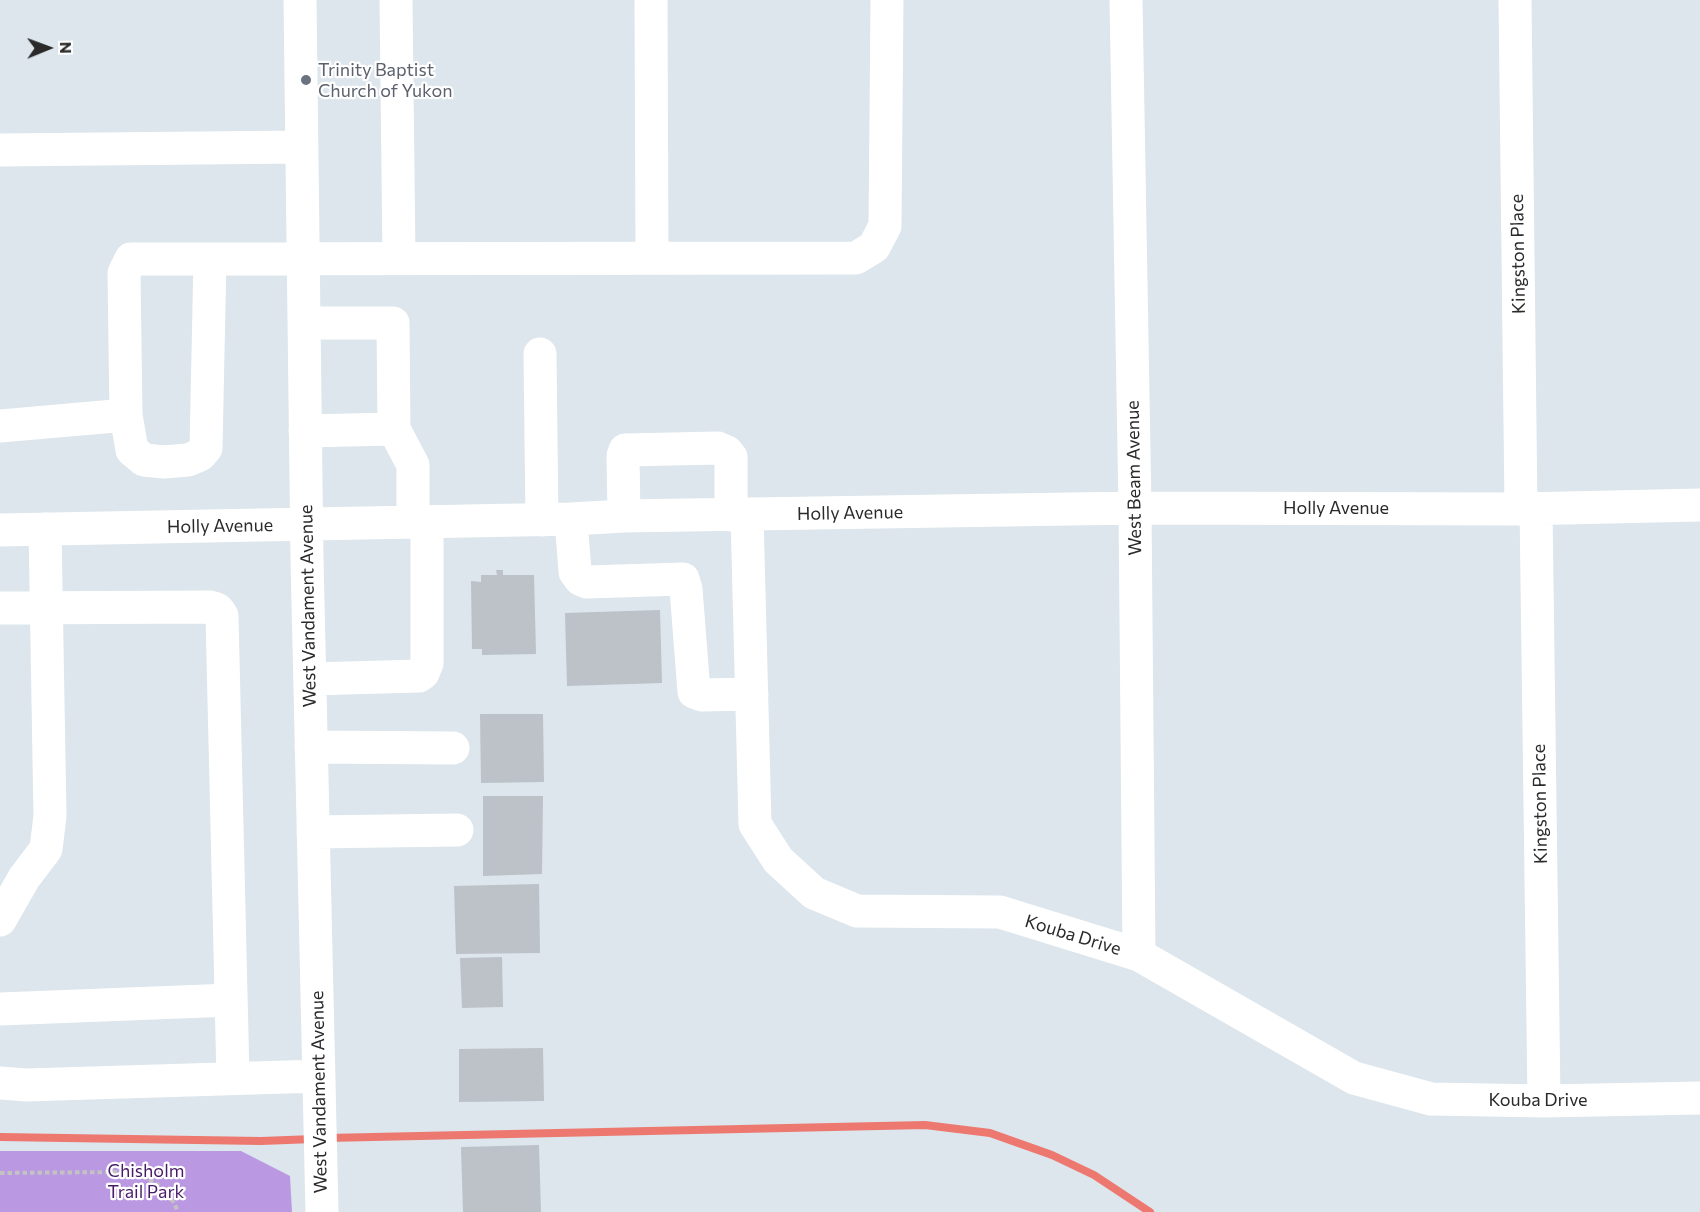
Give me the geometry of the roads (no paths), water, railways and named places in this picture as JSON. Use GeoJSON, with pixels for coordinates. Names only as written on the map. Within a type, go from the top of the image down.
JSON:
{"type":"FeatureCollection","features":[{"type":"Feature","properties":{"kind":"street","name":"West Vandament Avenue"},"geometry":{"type":"LineString","coordinates":[[300,0],[306,524],[322,1212]]}},
{"type":"Feature","properties":{"kind":"street"},"geometry":{"type":"LineString","coordinates":[[396,0],[399,258]]}},
{"type":"Feature","properties":{"kind":"street"},"geometry":{"type":"LineString","coordinates":[[651,0],[652,258]]}},
{"type":"Feature","properties":{"kind":"street"},"geometry":{"type":"LineString","coordinates":[[210,258],[206,448],[200,455],[188,460],[164,462],[144,460],[132,450],[126,415],[124,273],[131,259],[210,258],[856,258],[874,247],[885,226],[887,0]]}},
{"type":"Feature","properties":{"kind":"street","name":"West Beam Avenue"},"geometry":{"type":"LineString","coordinates":[[1126,0],[1135,508],[1139,955]]}},
{"type":"Feature","properties":{"kind":"street","name":"Kingston Place"},"geometry":{"type":"LineString","coordinates":[[1515,0],[1544,1101]]}},
{"type":"Feature","properties":{"kind":"street"},"geometry":{"type":"LineString","coordinates":[[0,150],[302,147]]}},
{"type":"Feature","properties":{"kind":"street"},"geometry":{"type":"LineString","coordinates":[[304,323],[393,323],[394,429],[413,465],[420,522],[427,663],[423,673],[419,676],[310,679]]}},
{"type":"Feature","properties":{"kind":"street"},"geometry":{"type":"LineString","coordinates":[[540,354],[557,519],[575,572],[580,579],[587,582],[683,579],[686,589],[694,692],[702,695],[752,694]]}},
{"type":"Feature","properties":{"kind":"street"},"geometry":{"type":"LineString","coordinates":[[0,426],[126,415]]}},
{"type":"Feature","properties":{"kind":"street"},"geometry":{"type":"LineString","coordinates":[[305,431],[394,429]]}},
{"type":"Feature","properties":{"kind":"street","name":"Kouba Drive"},"geometry":{"type":"LineString","coordinates":[[624,516],[623,456],[625,450],[718,448],[727,452],[731,458],[739,515],[752,694],[755,824],[778,860],[814,893],[857,911],[1000,912],[1139,955],[1354,1078],[1431,1100],[1544,1101],[1700,1098]]}},
{"type":"Feature","properties":{"kind":"street","name":"Holly Avenue"},"geometry":{"type":"LineString","coordinates":[[0,530],[624,516],[1135,508],[1529,508],[1700,505]]}},
{"type":"Feature","properties":{"kind":"street"},"geometry":{"type":"LineString","coordinates":[[0,920],[24,879],[46,849],[50,816],[45,529]]}},
{"type":"Feature","properties":{"kind":"street"},"geometry":{"type":"LineString","coordinates":[[0,609],[210,607],[220,611],[222,616],[233,1078]]}},
{"type":"Feature","properties":{"kind":"street"},"geometry":{"type":"LineString","coordinates":[[311,747],[453,748]]}},
{"type":"Feature","properties":{"kind":"street"},"geometry":{"type":"LineString","coordinates":[[313,832],[457,830]]}},
{"type":"Feature","properties":{"kind":"street"},"geometry":{"type":"LineString","coordinates":[[0,1009],[231,1000]]}},
{"type":"Feature","properties":{"kind":"street"},"geometry":{"type":"LineString","coordinates":[[0,1083],[319,1076]]}},
{"type":"Feature","properties":{"kind":"waterway"},"geometry":{"type":"LineString","coordinates":[[327,1138],[925,1125],[990,1133],[1052,1155],[1094,1175],[1150,1212]]}},
{"type":"Feature","properties":{"kind":"waterway"},"geometry":{"type":"LineString","coordinates":[[0,1137],[261,1141],[314,1139]]}},
{"type":"Feature","properties":{"kind":"place","name":"Trinity Baptist Church of Yukon"},"geometry":{"type":"Point","coordinates":[306,80]}},
{"type":"Feature","properties":{"kind":"park label","name":"Chisholm Trail Park"},"geometry":{"type":"Point","coordinates":[146,1181]}}]}
